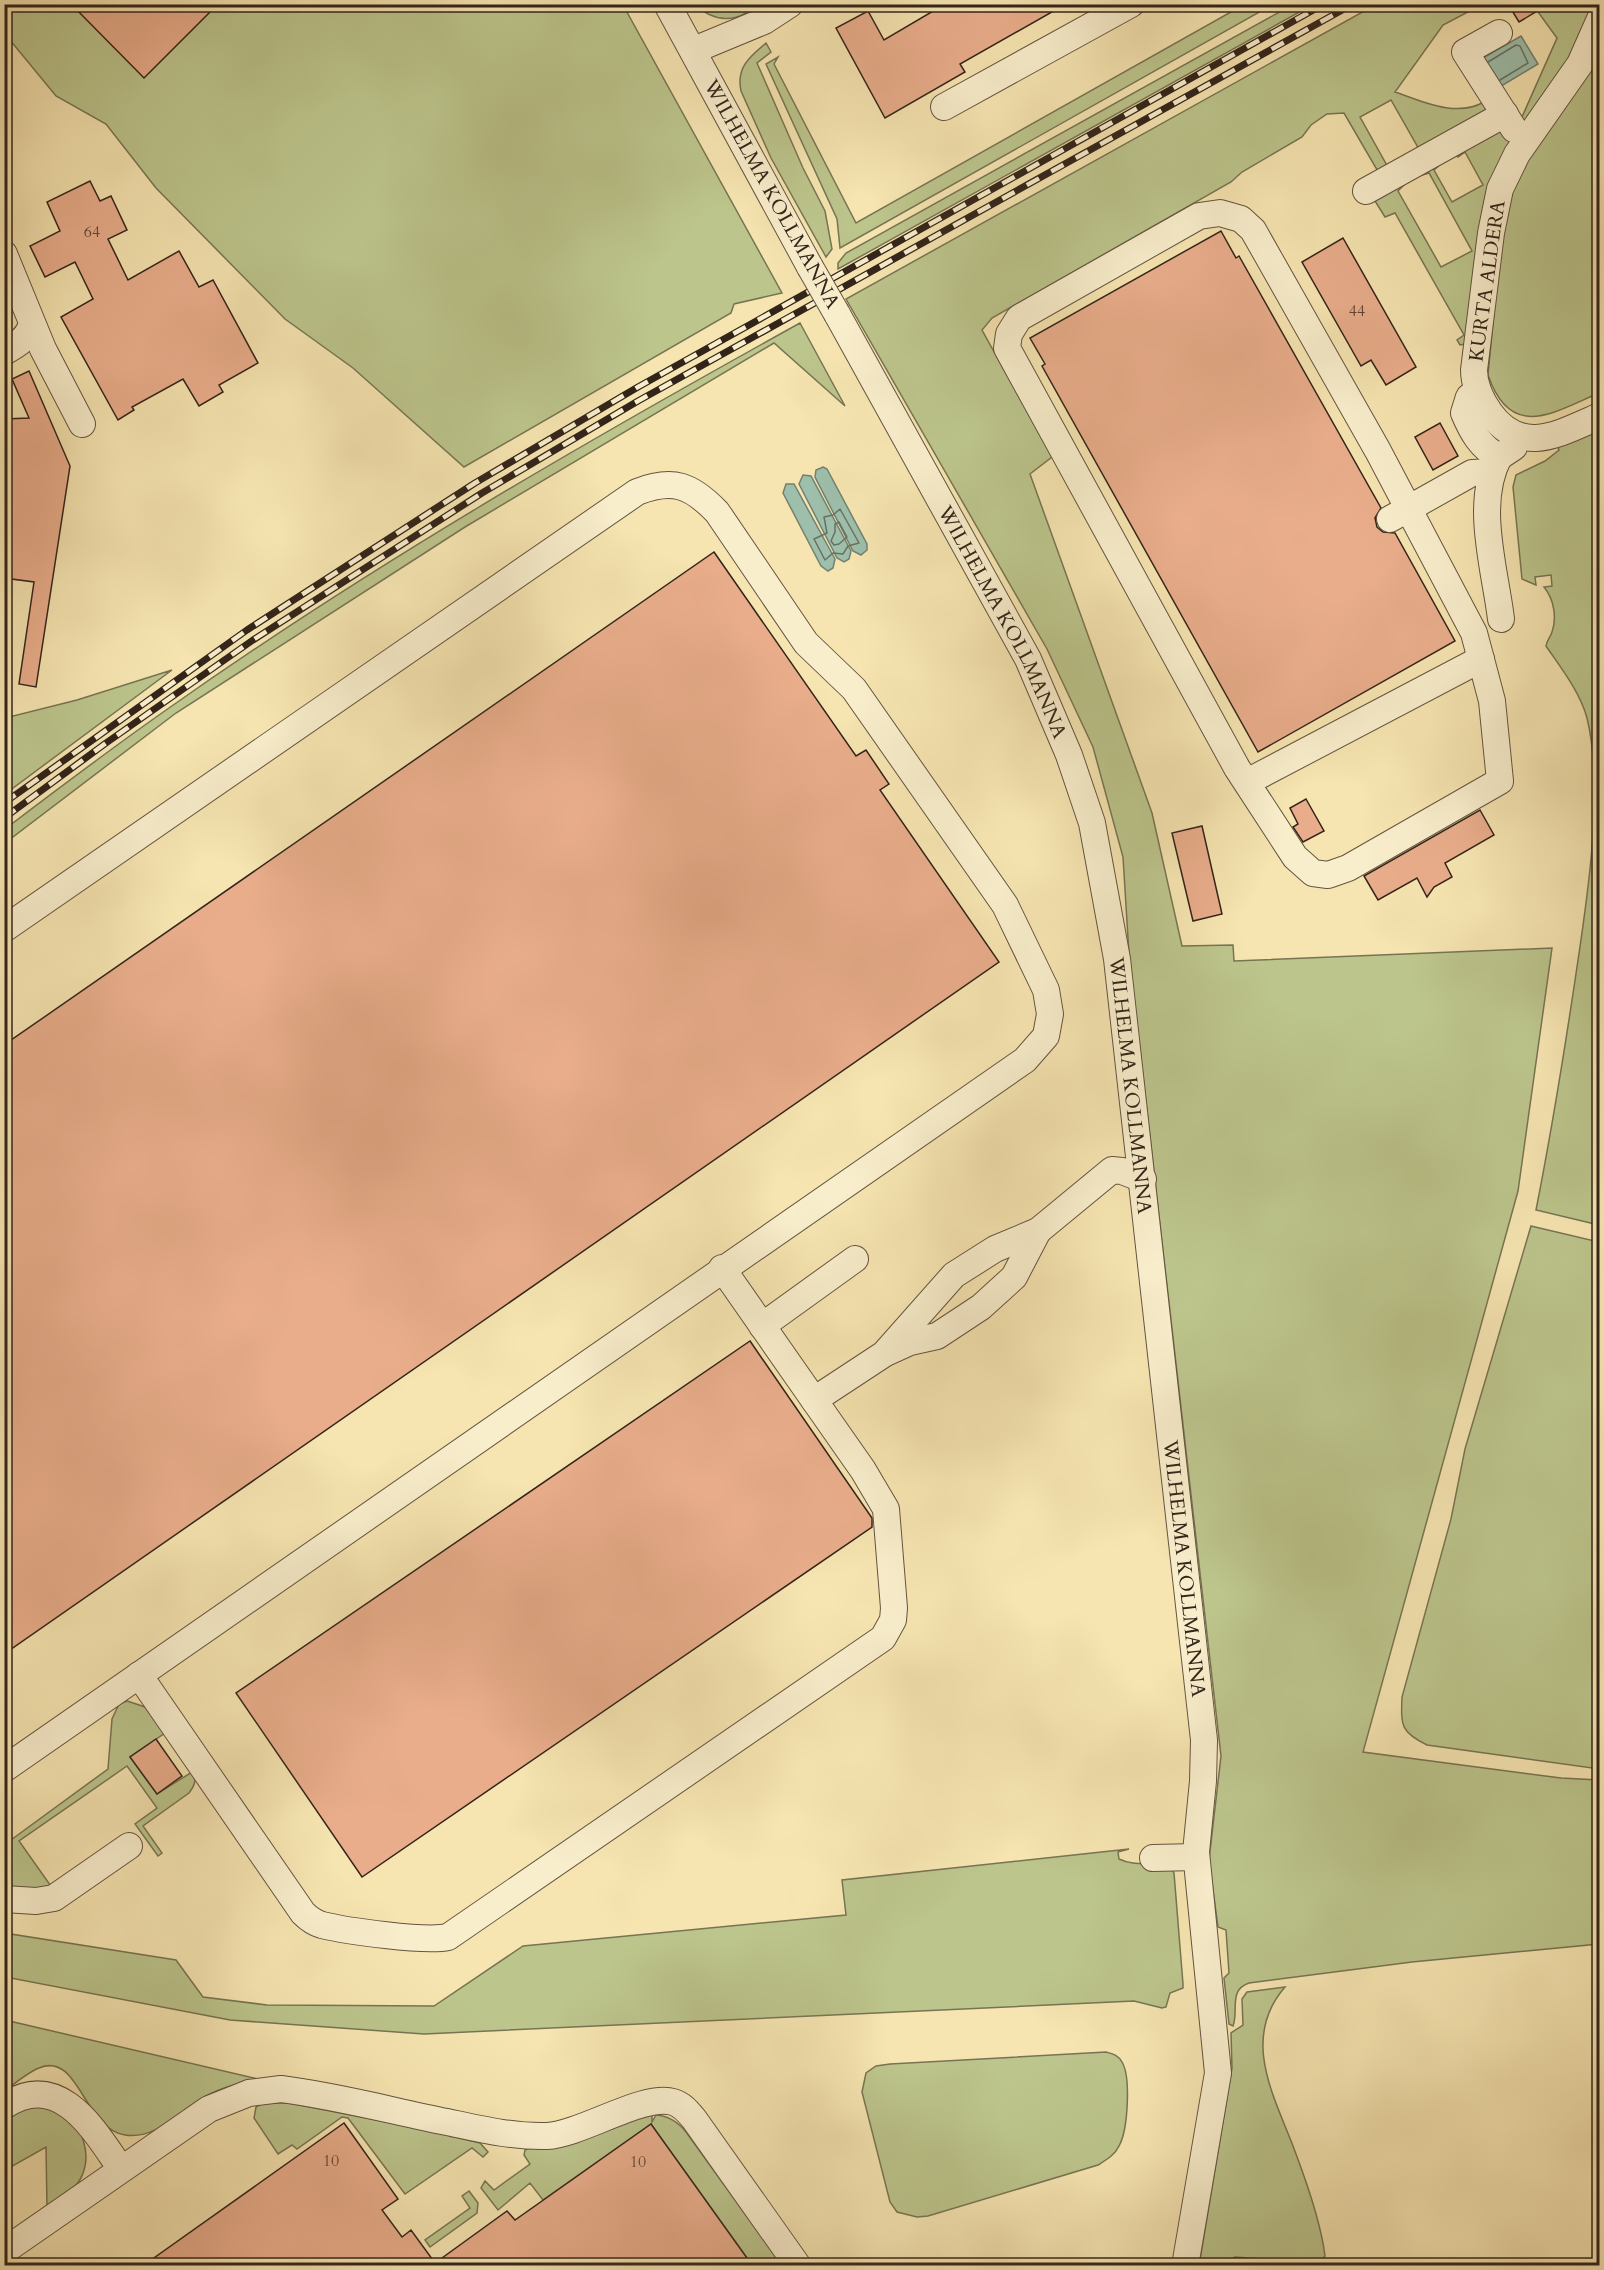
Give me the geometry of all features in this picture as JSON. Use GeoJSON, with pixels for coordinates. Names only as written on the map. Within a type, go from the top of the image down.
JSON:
{"type":"FeatureCollection","features":[{"type":"Feature","properties":{"kind":"street","name":"WILHELMA KOLLMANNA"},"geometry":{"type":"LineString","coordinates":[[666,4],[694,50],[810,267],[1028,659],[1087,805],[1100,856],[1116,950],[1143,1179],[1204,1740],[1196,1857],[1217,2079],[1185,2265]]}},
{"type":"Feature","properties":{"kind":"street"},"geometry":{"type":"LineString","coordinates":[[944,107],[1131,4]]}},
{"type":"Feature","properties":{"kind":"street"},"geometry":{"type":"LineString","coordinates":[[694,50],[764,21],[786,6]]}},
{"type":"Feature","properties":{"kind":"street","name":"KURTA ALDERA"},"geometry":{"type":"LineString","coordinates":[[1526,438],[1504,429],[1487,409],[1478,391],[1474,365],[1493,216],[1506,173],[1523,144],[1571,79],[1599,19]]}},
{"type":"Feature","properties":{"kind":"street"},"geometry":{"type":"LineString","coordinates":[[1499,33],[1465,52],[1523,144]]}},
{"type":"Feature","properties":{"kind":"street"},"geometry":{"type":"LineString","coordinates":[[1366,191],[1505,114]]}},
{"type":"Feature","properties":{"kind":"street"},"geometry":{"type":"LineString","coordinates":[[1220,213],[1241,219],[1253,230],[1399,514],[1460,603],[1474,633],[1481,659],[1492,701],[1500,781],[1348,868],[1328,875],[1313,873],[1295,857],[1247,782],[1013,362],[1007,348],[1013,325],[1019,318],[1199,216],[1220,213]]}},
{"type":"Feature","properties":{"kind":"street"},"geometry":{"type":"LineString","coordinates":[[4,254],[32,324],[82,424]]}},
{"type":"Feature","properties":{"kind":"street"},"geometry":{"type":"LineString","coordinates":[[4,352],[20,343],[28,334],[32,324]]}},
{"type":"Feature","properties":{"kind":"street"},"geometry":{"type":"LineString","coordinates":[[1478,391],[1469,397],[1464,413],[1478,440],[1495,464],[1489,525],[1501,619]]}},
{"type":"Feature","properties":{"kind":"street"},"geometry":{"type":"LineString","coordinates":[[1399,514],[1472,473],[1495,464],[1526,438],[1550,437],[1599,417]]}},
{"type":"Feature","properties":{"kind":"street"},"geometry":{"type":"LineString","coordinates":[[4,929],[637,492],[657,484],[681,485],[700,495],[717,512],[806,643],[854,689],[868,708],[1005,905],[1046,990],[1050,1014],[1046,1036],[1025,1060],[722,1268],[4,1769]]}},
{"type":"Feature","properties":{"kind":"street"},"geometry":{"type":"LineString","coordinates":[[1247,782],[1481,659]]}},
{"type":"Feature","properties":{"kind":"street"},"geometry":{"type":"LineString","coordinates":[[884,1354],[954,1275],[995,1249],[1038,1231],[1112,1170],[1122,1171],[1143,1179]]}},
{"type":"Feature","properties":{"kind":"street"},"geometry":{"type":"LineString","coordinates":[[814,1400],[884,1354],[910,1342],[937,1336],[981,1307],[1014,1277],[1038,1231]]}},
{"type":"Feature","properties":{"kind":"street"},"geometry":{"type":"LineString","coordinates":[[762,1326],[855,1259]]}},
{"type":"Feature","properties":{"kind":"street"},"geometry":{"type":"LineString","coordinates":[[138,1675],[303,1913],[321,1925],[436,1940],[448,1937],[883,1638],[890,1628],[894,1608],[886,1509],[863,1470],[722,1268]]}},
{"type":"Feature","properties":{"kind":"street"},"geometry":{"type":"LineString","coordinates":[[4,1899],[36,1901],[54,1898],[129,1846]]}},
{"type":"Feature","properties":{"kind":"street"},"geometry":{"type":"LineString","coordinates":[[1153,1858],[1196,1857]]}},
{"type":"Feature","properties":{"kind":"street"},"geometry":{"type":"LineString","coordinates":[[4,2251],[209,2109],[227,2100],[264,2090],[297,2091],[507,2135],[549,2136],[587,2126],[659,2100],[672,2102],[684,2107],[694,2119],[798,2265]]}},
{"type":"Feature","properties":{"kind":"street"},"geometry":{"type":"LineString","coordinates":[[4,2106],[23,2096],[59,2098],[83,2117],[121,2169]]}},
{"type":"Feature","properties":{"kind":"green space"},"geometry":{"type":"Polygon","coordinates":[[[1245,4],[1272,5],[840,248],[837,219],[766,64],[778,57],[774,64],[856,223],[1245,4]]]}},
{"type":"Feature","properties":{"kind":"green space"},"geometry":{"type":"Polygon","coordinates":[[[4,5],[623,5],[782,293],[734,304],[731,313],[464,467],[353,368],[285,319],[156,188],[106,124],[56,96],[5,34],[4,5]]]}},
{"type":"Feature","properties":{"kind":"green space"},"geometry":{"type":"Polygon","coordinates":[[[697,5],[753,5],[741,15],[726,18],[710,15],[697,5]]]}},
{"type":"Feature","properties":{"kind":"green space"},"geometry":{"type":"Polygon","coordinates":[[[1292,5],[1312,5],[838,269],[838,263],[846,253],[1292,5]]]}},
{"type":"Feature","properties":{"kind":"green space"},"geometry":{"type":"Polygon","coordinates":[[[1375,5],[1481,5],[1443,25],[1395,92],[1451,108],[1473,107],[1484,102],[1488,110],[1420,151],[1391,100],[1360,117],[1389,169],[1380,175],[1344,113],[1327,114],[1311,125],[1302,137],[1242,172],[1231,182],[992,318],[982,330],[1052,457],[1030,474],[1152,813],[1182,946],[1233,945],[1234,961],[1552,948],[1518,1191],[1363,1752],[1561,1778],[1599,1780],[1599,1944],[1412,1962],[1249,1983],[1238,1991],[1236,1996],[1233,2026],[1229,2024],[1224,1978],[1229,1973],[1226,1930],[1218,1927],[1209,1860],[1221,1756],[1129,954],[1123,857],[1093,747],[1047,649],[846,299],[1375,5]]]}},
{"type":"Feature","properties":{"kind":"green space"},"geometry":{"type":"Polygon","coordinates":[[[1533,5],[1595,5],[1580,41],[1527,124],[1518,126],[1557,38],[1533,5]]]}},
{"type":"Feature","properties":{"kind":"green space"},"geometry":{"type":"Polygon","coordinates":[[[1599,40],[1599,393],[1550,413],[1535,416],[1521,415],[1509,409],[1498,396],[1488,375],[1502,228],[1520,166],[1599,40]]]}},
{"type":"Feature","properties":{"kind":"green space"},"geometry":{"type":"Polygon","coordinates":[[[766,43],[771,52],[757,63],[803,168],[825,211],[832,249],[826,257],[771,158],[741,91],[742,69],[749,58],[766,43]]]}},
{"type":"Feature","properties":{"kind":"green space"},"geometry":{"type":"Polygon","coordinates":[[[1495,125],[1510,136],[1510,143],[1465,344],[1460,345],[1457,340],[1464,335],[1395,213],[1385,217],[1375,201],[1406,183],[1398,191],[1441,267],[1472,251],[1429,173],[1419,176],[1442,163],[1434,170],[1452,202],[1483,185],[1465,152],[1458,157],[1453,153],[1495,125]]]}},
{"type":"Feature","properties":{"kind":"green space"},"geometry":{"type":"Polygon","coordinates":[[[800,323],[845,406],[774,343],[465,527],[176,713],[5,843],[5,829],[66,783],[169,708],[322,605],[479,507],[639,413],[800,323]]]}},
{"type":"Feature","properties":{"kind":"green space"},"geometry":{"type":"Polygon","coordinates":[[[1599,426],[1599,1225],[1536,1210],[1558,1088],[1586,907],[1592,841],[1594,776],[1592,746],[1584,708],[1570,680],[1546,646],[1554,621],[1554,609],[1544,587],[1552,586],[1551,575],[1535,577],[1536,585],[1522,579],[1513,487],[1516,475],[1545,461],[1559,450],[1557,445],[1599,426]]]}},
{"type":"Feature","properties":{"kind":"green space"},"geometry":{"type":"Polygon","coordinates":[[[172,670],[5,794],[5,718],[77,700],[172,670]]]}},
{"type":"Feature","properties":{"kind":"green space"},"geometry":{"type":"Polygon","coordinates":[[[1531,1226],[1599,1242],[1599,1769],[1427,1745],[1412,1736],[1402,1721],[1402,1697],[1451,1519],[1465,1449],[1531,1226]]]}},
{"type":"Feature","properties":{"kind":"green space"},"geometry":{"type":"Polygon","coordinates":[[[127,1701],[145,1707],[165,1733],[130,1757],[157,1794],[192,1772],[195,1780],[189,1793],[143,1826],[162,1853],[158,1856],[135,1824],[157,1808],[127,1766],[19,1841],[53,1889],[5,1890],[4,1845],[108,1769],[112,1719],[119,1704],[127,1701]]]}},
{"type":"Feature","properties":{"kind":"green space"},"geometry":{"type":"Polygon","coordinates":[[[1129,1849],[1118,1852],[1119,1859],[1131,1863],[1170,1866],[1174,1873],[1183,1988],[1170,1993],[1166,2007],[1162,2008],[1134,2001],[424,2034],[230,2020],[5,1977],[4,1933],[176,1960],[203,1997],[267,2005],[434,2006],[523,1946],[846,1915],[842,1880],[1129,1849]]]}},
{"type":"Feature","properties":{"kind":"green space"},"geometry":{"type":"Polygon","coordinates":[[[1285,1987],[1271,2007],[1264,2028],[1263,2049],[1266,2070],[1309,2192],[1325,2256],[1318,2263],[1235,2257],[1219,2265],[1199,2266],[1232,2068],[1231,2033],[1243,2025],[1242,1999],[1247,1992],[1285,1987]]]}},
{"type":"Feature","properties":{"kind":"green space"},"geometry":{"type":"Polygon","coordinates":[[[5,2020],[258,2079],[212,2093],[158,2129],[137,2135],[125,2135],[111,2129],[99,2119],[73,2080],[63,2070],[52,2066],[39,2068],[21,2078],[5,2091],[5,2020]]]}},
{"type":"Feature","properties":{"kind":"green space"},"geometry":{"type":"Polygon","coordinates":[[[1106,2052],[1117,2056],[1122,2062],[1127,2079],[1125,2128],[1117,2149],[1110,2157],[1098,2165],[928,2216],[917,2217],[897,2212],[890,2202],[862,2092],[866,2073],[876,2066],[890,2064],[1106,2052]]]}},
{"type":"Feature","properties":{"kind":"green space"},"geometry":{"type":"Polygon","coordinates":[[[263,2103],[289,2103],[418,2128],[480,2143],[488,2152],[483,2157],[472,2148],[405,2194],[348,2118],[342,2117],[297,2149],[292,2145],[278,2154],[254,2118],[256,2107],[263,2103]]]}},
{"type":"Feature","properties":{"kind":"green space"},"geometry":{"type":"Polygon","coordinates":[[[36,2106],[48,2107],[64,2114],[79,2131],[86,2152],[83,2174],[77,2184],[47,2208],[46,2147],[9,2168],[10,2113],[36,2106]]]}},
{"type":"Feature","properties":{"kind":"green space"},"geometry":{"type":"Polygon","coordinates":[[[652,2115],[652,2122],[656,2115],[673,2120],[683,2128],[782,2265],[752,2265],[651,2124],[543,2200],[530,2183],[498,2210],[481,2188],[485,2181],[494,2190],[530,2164],[524,2155],[525,2150],[652,2115]]]}},
{"type":"Feature","properties":{"kind":"green space"},"geometry":{"type":"Polygon","coordinates":[[[469,2191],[478,2203],[477,2213],[430,2247],[425,2240],[470,2208],[462,2196],[469,2191]]]}},
{"type":"Feature","properties":{"kind":"water"},"geometry":{"type":"Polygon","coordinates":[[[1521,36],[1538,64],[1493,91],[1476,62],[1521,36]]]}},
{"type":"Feature","properties":{"kind":"water"},"geometry":{"type":"Polygon","coordinates":[[[823,467],[827,469],[867,544],[867,550],[861,555],[853,551],[815,477],[816,470],[823,467]]]}},
{"type":"Feature","properties":{"kind":"water"},"geometry":{"type":"Polygon","coordinates":[[[803,475],[811,476],[851,551],[849,559],[844,562],[837,558],[799,484],[803,475]]]}},
{"type":"Feature","properties":{"kind":"water"},"geometry":{"type":"Polygon","coordinates":[[[786,484],[794,484],[835,559],[833,568],[828,571],[821,566],[783,493],[786,484]]]}},
{"type":"Feature","properties":{"kind":"building"},"geometry":{"type":"Polygon","coordinates":[[[71,4],[218,4],[144,78],[71,4]]]}},
{"type":"Feature","properties":{"kind":"building"},"geometry":{"type":"Polygon","coordinates":[[[945,4],[1066,4],[960,64],[965,72],[885,118],[836,28],[868,11],[884,40],[945,4]]]}},
{"type":"Feature","properties":{"kind":"building"},"geometry":{"type":"Polygon","coordinates":[[[1508,4],[1549,4],[1519,22],[1508,4]]]}},
{"type":"Feature","properties":{"kind":"building"},"geometry":{"type":"Polygon","coordinates":[[[90,181],[100,201],[111,196],[127,230],[108,239],[128,280],[179,251],[199,287],[213,280],[258,363],[219,385],[223,392],[199,406],[183,379],[132,407],[134,410],[118,420],[61,317],[93,299],[75,262],[45,277],[30,246],[60,231],[47,202],[90,181]]]}},
{"type":"Feature","properties":{"kind":"building"},"geometry":{"type":"Polygon","coordinates":[[[1221,231],[1236,258],[1239,256],[1381,508],[1375,518],[1377,527],[1383,532],[1395,533],[1455,641],[1258,752],[1042,366],[1045,364],[1030,338],[1221,231]]]}},
{"type":"Feature","properties":{"kind":"building"},"geometry":{"type":"Polygon","coordinates":[[[1343,238],[1416,367],[1386,385],[1371,360],[1361,366],[1302,262],[1343,238]]]}},
{"type":"Feature","properties":{"kind":"building"},"geometry":{"type":"Polygon","coordinates":[[[29,371],[70,466],[36,687],[19,684],[34,582],[4,578],[4,419],[29,418],[12,379],[29,371]]]}},
{"type":"Feature","properties":{"kind":"building"},"geometry":{"type":"Polygon","coordinates":[[[1440,423],[1458,456],[1433,470],[1415,437],[1440,423]]]}},
{"type":"Feature","properties":{"kind":"building"},"geometry":{"type":"Polygon","coordinates":[[[714,552],[856,756],[866,750],[889,784],[880,790],[999,962],[4,1654],[4,1045],[714,552]]]}},
{"type":"Feature","properties":{"kind":"building"},"geometry":{"type":"Polygon","coordinates":[[[1306,799],[1324,831],[1303,842],[1293,827],[1298,824],[1290,808],[1306,799]]]}},
{"type":"Feature","properties":{"kind":"building"},"geometry":{"type":"Polygon","coordinates":[[[1480,810],[1494,835],[1445,863],[1452,877],[1434,887],[1427,897],[1417,878],[1378,900],[1364,876],[1480,810]]]}},
{"type":"Feature","properties":{"kind":"building"},"geometry":{"type":"Polygon","coordinates":[[[1202,826],[1222,914],[1193,921],[1172,833],[1202,826]]]}},
{"type":"Feature","properties":{"kind":"building"},"geometry":{"type":"Polygon","coordinates":[[[750,1341],[872,1518],[872,1527],[362,1877],[236,1693],[750,1341]]]}},
{"type":"Feature","properties":{"kind":"building"},"geometry":{"type":"Polygon","coordinates":[[[156,1739],[182,1776],[157,1794],[130,1757],[156,1739]]]}},
{"type":"Feature","properties":{"kind":"building"},"geometry":{"type":"Polygon","coordinates":[[[344,2123],[398,2199],[382,2210],[402,2237],[411,2230],[435,2263],[507,2211],[515,2220],[651,2124],[752,2265],[144,2265],[344,2123]]]}},
{"type":"Feature","properties":{"kind":"railway"},"geometry":{"type":"LineString","coordinates":[[4,803],[247,630],[475,483],[638,387],[1324,4]]}},
{"type":"Feature","properties":{"kind":"railway"},"geometry":{"type":"LineString","coordinates":[[4,818],[253,640],[482,493],[638,401],[1353,4]]}}]}
